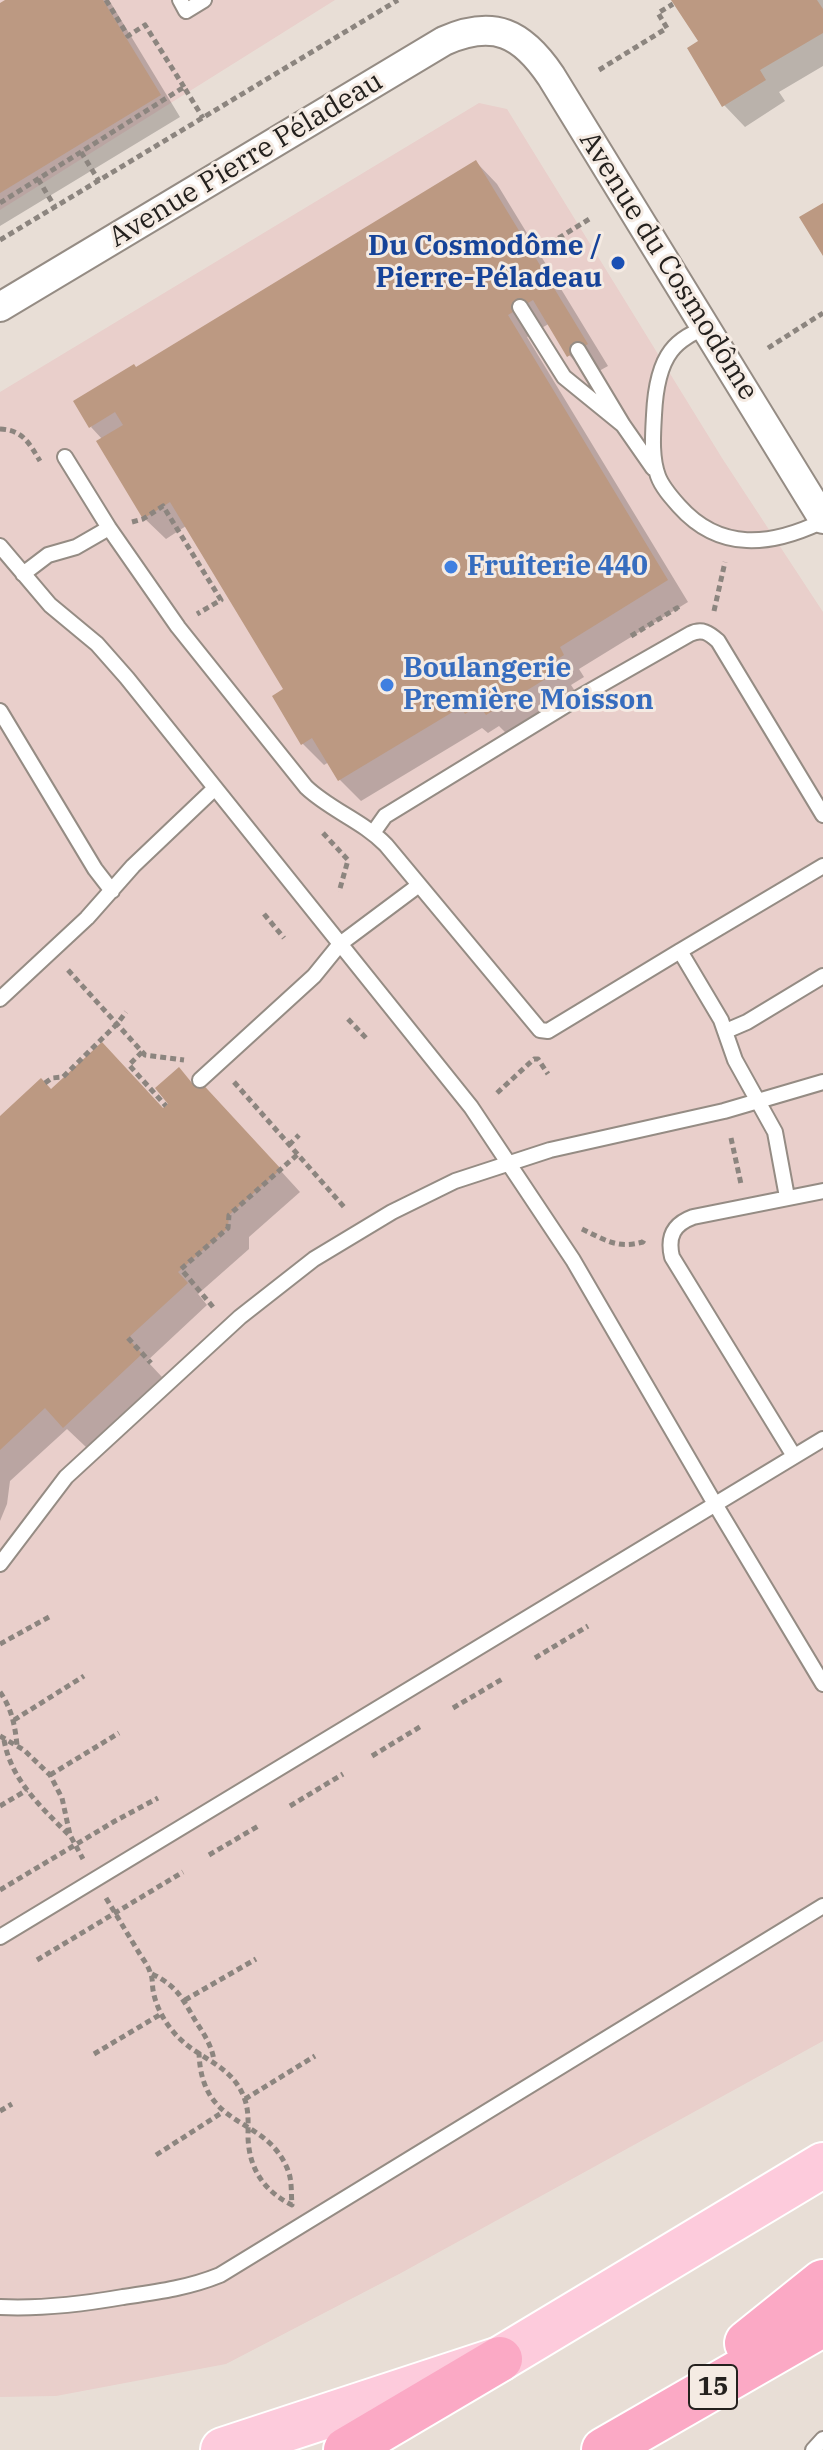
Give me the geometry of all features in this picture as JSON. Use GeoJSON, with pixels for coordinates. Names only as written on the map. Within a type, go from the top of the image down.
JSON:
{"type":"FeatureCollection","features":[{"type":"Feature","properties":{"kind":"highway"},"geometry":{"type":"LineString","coordinates":[[618,2442],[823,2282]]}},
{"type":"Feature","properties":{"kind":"highway","name":"15"},"geometry":{"type":"LineString","coordinates":[[618,2442],[823,2324]]}},
{"type":"Feature","properties":{"kind":"highway"},"geometry":{"type":"LineString","coordinates":[[346,2450],[500,2359]]}},
{"type":"Feature","properties":{"kind":"main road"},"geometry":{"type":"LineString","coordinates":[[223,2450],[500,2359],[823,2165]]}},
{"type":"Feature","properties":{"kind":"street","name":"Avenue Pierre Péladeau"},"geometry":{"type":"LineString","coordinates":[[0,307],[444,41],[470,31],[497,30]]}},
{"type":"Feature","properties":{"kind":"street","name":"Avenue du Cosmodôme"},"geometry":{"type":"LineString","coordinates":[[497,30],[522,42],[542,62],[823,520]]}},
{"type":"Feature","properties":{"kind":"lane"},"geometry":{"type":"LineString","coordinates":[[180,0],[186,11],[204,0]]}},
{"type":"Feature","properties":{"kind":"lane"},"geometry":{"type":"LineString","coordinates":[[520,307],[564,377],[623,425]]}},
{"type":"Feature","properties":{"kind":"lane"},"geometry":{"type":"LineString","coordinates":[[658,476],[653,432],[658,380],[664,363],[679,342],[706,327]]}},
{"type":"Feature","properties":{"kind":"lane"},"geometry":{"type":"LineString","coordinates":[[578,350],[670,496],[689,518],[704,529],[738,540],[766,541],[792,535],[823,520]]}},
{"type":"Feature","properties":{"kind":"lane"},"geometry":{"type":"LineString","coordinates":[[65,457],[109,528],[178,627],[306,787],[325,804],[373,833],[386,845],[534,1025],[545,1032],[823,866]]}},
{"type":"Feature","properties":{"kind":"lane"},"geometry":{"type":"LineString","coordinates":[[23,574],[48,555],[76,547],[109,528]]}},
{"type":"Feature","properties":{"kind":"lane"},"geometry":{"type":"LineString","coordinates":[[0,546],[61,616],[86,634],[107,655],[471,1107],[573,1260],[823,1684]]}},
{"type":"Feature","properties":{"kind":"lane"},"geometry":{"type":"LineString","coordinates":[[373,833],[385,816],[397,808],[576,699],[702,630],[718,641],[823,815]]}},
{"type":"Feature","properties":{"kind":"lane"},"geometry":{"type":"LineString","coordinates":[[0,711],[95,869],[112,891]]}},
{"type":"Feature","properties":{"kind":"lane"},"geometry":{"type":"LineString","coordinates":[[0,999],[87,918],[173,826],[214,789]]}},
{"type":"Feature","properties":{"kind":"lane"},"geometry":{"type":"LineString","coordinates":[[200,1080],[314,976],[340,944],[419,885]]}},
{"type":"Feature","properties":{"kind":"lane"},"geometry":{"type":"LineString","coordinates":[[680,951],[726,1031],[735,1060],[775,1132],[787,1197]]}},
{"type":"Feature","properties":{"kind":"lane"},"geometry":{"type":"LineString","coordinates":[[726,1031],[747,1022],[823,976]]}},
{"type":"Feature","properties":{"kind":"lane"},"geometry":{"type":"LineString","coordinates":[[0,1564],[66,1477],[268,1294],[314,1259],[392,1212],[455,1181],[550,1150],[724,1111],[823,1082]]}},
{"type":"Feature","properties":{"kind":"lane"},"geometry":{"type":"LineString","coordinates":[[794,1456],[680,1269],[670,1247],[672,1233],[684,1220],[823,1191]]}},
{"type":"Feature","properties":{"kind":"lane"},"geometry":{"type":"LineString","coordinates":[[0,1937],[823,1439]]}},
{"type":"Feature","properties":{"kind":"lane"},"geometry":{"type":"LineString","coordinates":[[0,2307],[22,2308],[166,2292],[220,2275],[823,1906]]}},
{"type":"Feature","properties":{"kind":"lane"},"geometry":{"type":"LineString","coordinates":[[813,2450],[823,2439]]}},
{"type":"Feature","properties":{"kind":"path"},"geometry":{"type":"LineString","coordinates":[[106,0],[128,36],[145,25],[203,118]]}},
{"type":"Feature","properties":{"kind":"path","name":"Avenue Pierre Péladeau"},"geometry":{"type":"LineString","coordinates":[[0,240],[398,0]]}},
{"type":"Feature","properties":{"kind":"path"},"geometry":{"type":"LineString","coordinates":[[599,70],[667,28],[658,13],[673,4]]}},
{"type":"Feature","properties":{"kind":"path"},"geometry":{"type":"LineString","coordinates":[[0,203],[184,87]]}},
{"type":"Feature","properties":{"kind":"path"},"geometry":{"type":"LineString","coordinates":[[81,152],[99,181]]}},
{"type":"Feature","properties":{"kind":"path"},"geometry":{"type":"LineString","coordinates":[[38,179],[55,207]]}},
{"type":"Feature","properties":{"kind":"path"},"geometry":{"type":"LineString","coordinates":[[533,254],[591,218]]}},
{"type":"Feature","properties":{"kind":"path"},"geometry":{"type":"LineString","coordinates":[[768,348],[823,313]]}},
{"type":"Feature","properties":{"kind":"path"},"geometry":{"type":"LineString","coordinates":[[109,528],[143,519],[163,506],[221,600],[191,617],[195,623]]}},
{"type":"Feature","properties":{"kind":"path"},"geometry":{"type":"LineString","coordinates":[[714,614],[724,567]]}},
{"type":"Feature","properties":{"kind":"path"},"geometry":{"type":"LineString","coordinates":[[264,914],[284,938]]}},
{"type":"Feature","properties":{"kind":"path"},"geometry":{"type":"LineString","coordinates":[[67,969],[145,1055],[183,1061],[190,1054]]}},
{"type":"Feature","properties":{"kind":"path"},"geometry":{"type":"LineString","coordinates":[[45,1083],[52,1078],[63,1077],[126,1012]]}},
{"type":"Feature","properties":{"kind":"path"},"geometry":{"type":"LineString","coordinates":[[348,1019],[367,1039]]}},
{"type":"Feature","properties":{"kind":"path"},"geometry":{"type":"LineString","coordinates":[[142,1052],[129,1065],[166,1106]]}},
{"type":"Feature","properties":{"kind":"path"},"geometry":{"type":"LineString","coordinates":[[497,1093],[534,1059],[538,1059],[548,1074]]}},
{"type":"Feature","properties":{"kind":"path"},"geometry":{"type":"LineString","coordinates":[[234,1082],[345,1208]]}},
{"type":"Feature","properties":{"kind":"path"},"geometry":{"type":"LineString","coordinates":[[289,1145],[299,1135]]}},
{"type":"Feature","properties":{"kind":"path"},"geometry":{"type":"LineString","coordinates":[[731,1138],[736,1160]]}},
{"type":"Feature","properties":{"kind":"path"},"geometry":{"type":"LineString","coordinates":[[213,1307],[181,1269],[228,1228],[229,1215],[298,1154]]}},
{"type":"Feature","properties":{"kind":"path"},"geometry":{"type":"LineString","coordinates":[[578,1227],[615,1245],[624,1246],[643,1242],[646,1233]]}},
{"type":"Feature","properties":{"kind":"path"},"geometry":{"type":"LineString","coordinates":[[128,1338],[151,1363]]}},
{"type":"Feature","properties":{"kind":"path"},"geometry":{"type":"LineString","coordinates":[[0,1644],[49,1617]]}},
{"type":"Feature","properties":{"kind":"path"},"geometry":{"type":"LineString","coordinates":[[535,1658],[588,1626]]}},
{"type":"Feature","properties":{"kind":"path"},"geometry":{"type":"LineString","coordinates":[[14,1720],[84,1676]]}},
{"type":"Feature","properties":{"kind":"path"},"geometry":{"type":"LineString","coordinates":[[453,1708],[504,1678]]}},
{"type":"Feature","properties":{"kind":"path"},"geometry":{"type":"LineString","coordinates":[[0,1692],[14,1720],[18,1746]]}},
{"type":"Feature","properties":{"kind":"path"},"geometry":{"type":"LineString","coordinates":[[372,1756],[423,1725]]}},
{"type":"Feature","properties":{"kind":"path"},"geometry":{"type":"LineString","coordinates":[[50,1775],[119,1733]]}},
{"type":"Feature","properties":{"kind":"path"},"geometry":{"type":"LineString","coordinates":[[2,1737],[40,1763],[50,1775],[62,1798],[74,1846],[84,1862]]}},
{"type":"Feature","properties":{"kind":"path"},"geometry":{"type":"LineString","coordinates":[[2,1737],[7,1756],[32,1798],[70,1835]]}},
{"type":"Feature","properties":{"kind":"path"},"geometry":{"type":"LineString","coordinates":[[290,1806],[343,1774]]}},
{"type":"Feature","properties":{"kind":"path"},"geometry":{"type":"LineString","coordinates":[[0,1806],[27,1790]]}},
{"type":"Feature","properties":{"kind":"path"},"geometry":{"type":"LineString","coordinates":[[0,1890],[158,1798]]}},
{"type":"Feature","properties":{"kind":"path"},"geometry":{"type":"LineString","coordinates":[[209,1855],[260,1825]]}},
{"type":"Feature","properties":{"kind":"path"},"geometry":{"type":"LineString","coordinates":[[37,1960],[183,1872]]}},
{"type":"Feature","properties":{"kind":"path"},"geometry":{"type":"LineString","coordinates":[[105,1897],[151,1974],[152,1990],[161,2014],[182,2041],[214,2061],[236,2082],[248,2113],[248,2127],[250,2154],[264,2185],[275,2196],[292,2205],[290,2177],[284,2162],[259,2133],[248,2127],[223,2112],[211,2100],[200,2071],[199,2052]]}},
{"type":"Feature","properties":{"kind":"path"},"geometry":{"type":"LineString","coordinates":[[185,2000],[256,1959]]}},
{"type":"Feature","properties":{"kind":"path"},"geometry":{"type":"LineString","coordinates":[[151,1974],[165,1980],[185,2000],[206,2036],[214,2061]]}},
{"type":"Feature","properties":{"kind":"path"},"geometry":{"type":"LineString","coordinates":[[94,2054],[161,2014]]}},
{"type":"Feature","properties":{"kind":"path"},"geometry":{"type":"LineString","coordinates":[[245,2099],[315,2056]]}},
{"type":"Feature","properties":{"kind":"path"},"geometry":{"type":"LineString","coordinates":[[0,2111],[12,2104]]}},
{"type":"Feature","properties":{"kind":"path"},"geometry":{"type":"LineString","coordinates":[[156,2155],[223,2112]]}},
{"type":"Feature","properties":{"kind":"shaded area"},"geometry":{"type":"Polygon","coordinates":[[[0,0],[335,0],[0,210],[0,0]]]}},
{"type":"Feature","properties":{"kind":"shaded area"},"geometry":{"type":"Polygon","coordinates":[[[479,103],[507,109],[722,458],[823,612],[823,2041],[401,2273],[226,2364],[56,2396],[0,2397],[0,392],[479,103]]]}},
{"type":"Feature","properties":{"kind":"building"},"geometry":{"type":"Polygon","coordinates":[[[5,0],[103,0],[161,95],[0,193],[0,3],[5,0]]]}},
{"type":"Feature","properties":{"kind":"building"},"geometry":{"type":"Polygon","coordinates":[[[671,0],[817,0],[823,9],[823,33],[760,70],[766,80],[722,107],[687,48],[698,41],[671,0]]]}},
{"type":"Feature","properties":{"kind":"building"},"geometry":{"type":"Polygon","coordinates":[[[476,160],[588,344],[567,357],[533,300],[508,315],[668,580],[560,647],[564,655],[552,663],[557,672],[486,715],[479,705],[465,714],[461,707],[338,781],[312,738],[301,745],[272,696],[283,689],[170,502],[143,519],[96,441],[123,425],[115,412],[89,428],[73,401],[134,364],[136,367],[476,160]]]}},
{"type":"Feature","properties":{"kind":"building"},"geometry":{"type":"Polygon","coordinates":[[[823,203],[823,256],[799,217],[823,203]]]}},
{"type":"Feature","properties":{"kind":"building"},"geometry":{"type":"Polygon","coordinates":[[[102,1042],[163,1108],[168,1104],[155,1088],[179,1067],[192,1083],[197,1078],[281,1169],[229,1215],[228,1228],[178,1272],[188,1283],[128,1338],[142,1354],[63,1428],[45,1408],[0,1450],[0,1116],[41,1078],[51,1089],[102,1042]]]}},
{"type":"Feature","properties":{"kind":"place","name":"Du Cosmodôme / Pierre-Péladeau"},"geometry":{"type":"Point","coordinates":[618,263]}},
{"type":"Feature","properties":{"kind":"place","name":"Fruiterie 440"},"geometry":{"type":"Point","coordinates":[451,567]}},
{"type":"Feature","properties":{"kind":"place","name":"Boulangerie Première Moisson"},"geometry":{"type":"Point","coordinates":[387,685]}}]}
